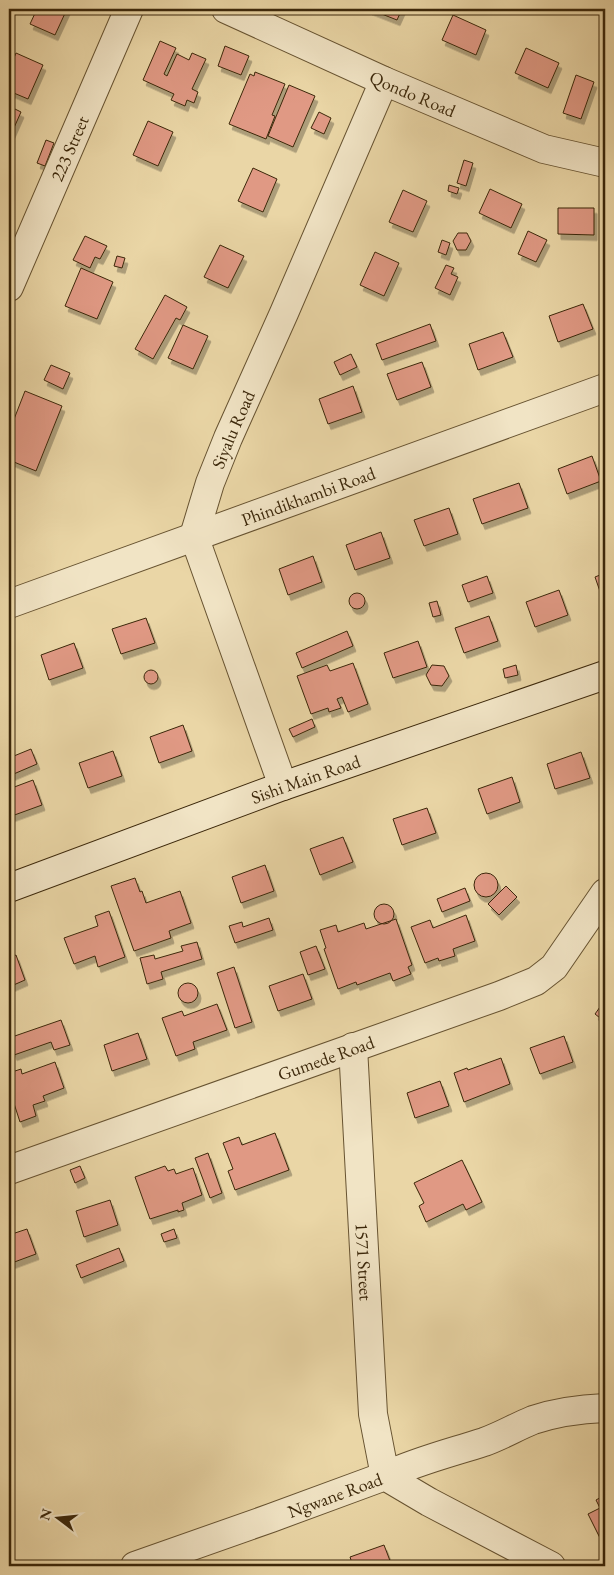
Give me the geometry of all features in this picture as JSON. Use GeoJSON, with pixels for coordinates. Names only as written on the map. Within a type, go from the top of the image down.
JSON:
{"type":"FeatureCollection","features":[{"type":"Feature","properties":{"kind":"street","name":"223 Street"},"geometry":{"type":"LineString","coordinates":[[9,287],[129,9]]}},
{"type":"Feature","properties":{"kind":"street","name":"Qondo Road"},"geometry":{"type":"LineString","coordinates":[[226,9],[384,81],[544,149],[605,164]]}},
{"type":"Feature","properties":{"kind":"street","name":"Siyalu Road"},"geometry":{"type":"LineString","coordinates":[[194,536],[210,483],[228,438],[384,81]]}},
{"type":"Feature","properties":{"kind":"street","name":"Phindikhambi Road"},"geometry":{"type":"LineString","coordinates":[[9,604],[605,388]]}},
{"type":"Feature","properties":{"kind":"street"},"geometry":{"type":"LineString","coordinates":[[194,536],[283,786]]}},
{"type":"Feature","properties":{"kind":"street","name":"Sishi Main Road"},"geometry":{"type":"LineString","coordinates":[[9,888],[283,786],[605,675]]}},
{"type":"Feature","properties":{"kind":"street","name":"Gumede Road"},"geometry":{"type":"LineString","coordinates":[[9,1170],[499,996],[536,981],[554,967],[605,893]]}},
{"type":"Feature","properties":{"kind":"street","name":"1571 Street"},"geometry":{"type":"LineString","coordinates":[[352,1047],[373,1414],[385,1476]]}},
{"type":"Feature","properties":{"kind":"street"},"geometry":{"type":"LineString","coordinates":[[385,1476],[408,1465],[486,1441],[549,1415],[582,1409],[605,1408]]}},
{"type":"Feature","properties":{"kind":"street","name":"Ngwane Road"},"geometry":{"type":"LineString","coordinates":[[135,1566],[385,1476],[429,1502],[551,1566]]}},
{"type":"Feature","properties":{"kind":"building"},"geometry":{"type":"Polygon","coordinates":[[[37,9],[67,9],[55,35],[30,24],[37,9]]]}},
{"type":"Feature","properties":{"kind":"building"},"geometry":{"type":"Polygon","coordinates":[[[369,9],[402,9],[397,20],[369,9]]]}},
{"type":"Feature","properties":{"kind":"building"},"geometry":{"type":"Polygon","coordinates":[[[453,15],[486,30],[476,55],[442,40],[453,15]]]}},
{"type":"Feature","properties":{"kind":"building"},"geometry":{"type":"Polygon","coordinates":[[[160,41],[176,48],[164,74],[167,76],[177,54],[189,60],[192,53],[206,59],[192,89],[198,92],[194,103],[187,100],[185,106],[171,100],[174,94],[143,80],[160,41]]]}},
{"type":"Feature","properties":{"kind":"building"},"geometry":{"type":"Polygon","coordinates":[[[225,46],[249,56],[241,75],[218,66],[225,46]]]}},
{"type":"Feature","properties":{"kind":"building"},"geometry":{"type":"Polygon","coordinates":[[[526,48],[559,63],[548,88],[515,73],[526,48]]]}},
{"type":"Feature","properties":{"kind":"building"},"geometry":{"type":"Polygon","coordinates":[[[16,53],[43,65],[28,99],[9,91],[9,70],[16,53]]]}},
{"type":"Feature","properties":{"kind":"building"},"geometry":{"type":"Polygon","coordinates":[[[255,72],[285,84],[272,115],[275,116],[266,139],[229,124],[250,74],[254,76],[255,72]]]}},
{"type":"Feature","properties":{"kind":"building"},"geometry":{"type":"Polygon","coordinates":[[[576,75],[594,82],[581,119],[563,113],[576,75]]]}},
{"type":"Feature","properties":{"kind":"building"},"geometry":{"type":"Polygon","coordinates":[[[289,85],[315,96],[293,147],[268,136],[289,85]]]}},
{"type":"Feature","properties":{"kind":"building"},"geometry":{"type":"Polygon","coordinates":[[[9,106],[21,112],[9,139],[9,106]]]}},
{"type":"Feature","properties":{"kind":"building"},"geometry":{"type":"Polygon","coordinates":[[[319,112],[331,118],[324,134],[311,128],[319,112]]]}},
{"type":"Feature","properties":{"kind":"building"},"geometry":{"type":"Polygon","coordinates":[[[148,121],[173,132],[158,166],[133,155],[148,121]]]}},
{"type":"Feature","properties":{"kind":"building"},"geometry":{"type":"Polygon","coordinates":[[[46,140],[54,143],[45,166],[37,163],[46,140]]]}},
{"type":"Feature","properties":{"kind":"building"},"geometry":{"type":"Polygon","coordinates":[[[464,160],[473,163],[466,186],[457,183],[464,160]]]}},
{"type":"Feature","properties":{"kind":"building"},"geometry":{"type":"Polygon","coordinates":[[[253,168],[277,179],[263,212],[238,201],[253,168]]]}},
{"type":"Feature","properties":{"kind":"building"},"geometry":{"type":"Polygon","coordinates":[[[449,185],[459,188],[457,194],[448,191],[449,185]]]}},
{"type":"Feature","properties":{"kind":"building"},"geometry":{"type":"Polygon","coordinates":[[[490,189],[522,204],[511,228],[479,213],[490,189]]]}},
{"type":"Feature","properties":{"kind":"building"},"geometry":{"type":"Polygon","coordinates":[[[403,190],[427,201],[413,232],[389,222],[403,190]]]}},
{"type":"Feature","properties":{"kind":"building"},"geometry":{"type":"Polygon","coordinates":[[[558,208],[594,208],[594,235],[558,234],[558,208]]]}},
{"type":"Feature","properties":{"kind":"building"},"geometry":{"type":"Polygon","coordinates":[[[528,231],[547,240],[536,262],[518,254],[528,231]]]}},
{"type":"Feature","properties":{"kind":"building"},"geometry":{"type":"Polygon","coordinates":[[[458,233],[467,233],[471,241],[466,250],[457,250],[453,241],[458,233]]]}},
{"type":"Feature","properties":{"kind":"building"},"geometry":{"type":"Polygon","coordinates":[[[85,236],[107,246],[100,259],[95,257],[90,268],[73,260],[85,236]]]}},
{"type":"Feature","properties":{"kind":"building"},"geometry":{"type":"Polygon","coordinates":[[[442,240],[450,243],[446,255],[438,252],[442,240]]]}},
{"type":"Feature","properties":{"kind":"building"},"geometry":{"type":"Polygon","coordinates":[[[220,245],[244,256],[228,288],[204,277],[220,245]]]}},
{"type":"Feature","properties":{"kind":"building"},"geometry":{"type":"Polygon","coordinates":[[[375,252],[399,263],[384,296],[360,285],[375,252]]]}},
{"type":"Feature","properties":{"kind":"building"},"geometry":{"type":"Polygon","coordinates":[[[117,256],[125,258],[122,268],[114,266],[117,256]]]}},
{"type":"Feature","properties":{"kind":"building"},"geometry":{"type":"Polygon","coordinates":[[[446,265],[454,268],[451,274],[458,277],[450,295],[435,288],[446,265]]]}},
{"type":"Feature","properties":{"kind":"building"},"geometry":{"type":"Polygon","coordinates":[[[81,268],[113,282],[97,319],[65,306],[81,268]]]}},
{"type":"Feature","properties":{"kind":"building"},"geometry":{"type":"Polygon","coordinates":[[[165,295],[187,307],[180,320],[176,318],[153,359],[135,349],[165,295]]]}},
{"type":"Feature","properties":{"kind":"building"},"geometry":{"type":"Polygon","coordinates":[[[583,304],[593,329],[558,342],[549,316],[583,304]]]}},
{"type":"Feature","properties":{"kind":"building"},"geometry":{"type":"Polygon","coordinates":[[[430,324],[436,341],[382,360],[376,344],[430,324]]]}},
{"type":"Feature","properties":{"kind":"building"},"geometry":{"type":"Polygon","coordinates":[[[183,325],[208,336],[193,369],[168,358],[183,325]]]}},
{"type":"Feature","properties":{"kind":"building"},"geometry":{"type":"Polygon","coordinates":[[[503,332],[513,357],[478,370],[469,344],[503,332]]]}},
{"type":"Feature","properties":{"kind":"building"},"geometry":{"type":"Polygon","coordinates":[[[351,354],[357,367],[340,375],[334,362],[351,354]]]}},
{"type":"Feature","properties":{"kind":"building"},"geometry":{"type":"Polygon","coordinates":[[[422,362],[431,387],[397,400],[387,374],[422,362]]]}},
{"type":"Feature","properties":{"kind":"building"},"geometry":{"type":"Polygon","coordinates":[[[51,365],[70,373],[63,389],[44,380],[51,365]]]}},
{"type":"Feature","properties":{"kind":"building"},"geometry":{"type":"Polygon","coordinates":[[[353,386],[362,412],[328,424],[319,399],[353,386]]]}},
{"type":"Feature","properties":{"kind":"building"},"geometry":{"type":"Polygon","coordinates":[[[25,391],[62,406],[36,471],[9,460],[9,432],[25,391]]]}},
{"type":"Feature","properties":{"kind":"building"},"geometry":{"type":"Polygon","coordinates":[[[592,456],[601,481],[567,494],[558,469],[592,456]]]}},
{"type":"Feature","properties":{"kind":"building"},"geometry":{"type":"Polygon","coordinates":[[[519,483],[528,508],[482,524],[473,499],[519,483]]]}},
{"type":"Feature","properties":{"kind":"building"},"geometry":{"type":"Polygon","coordinates":[[[449,508],[458,534],[424,546],[414,520],[449,508]]]}},
{"type":"Feature","properties":{"kind":"building"},"geometry":{"type":"Polygon","coordinates":[[[381,532],[390,558],[355,570],[346,545],[381,532]]]}},
{"type":"Feature","properties":{"kind":"building"},"geometry":{"type":"Polygon","coordinates":[[[313,556],[322,582],[288,595],[279,569],[313,556]]]}},
{"type":"Feature","properties":{"kind":"building"},"geometry":{"type":"Polygon","coordinates":[[[605,573],[605,603],[604,603],[595,577],[605,573]]]}},
{"type":"Feature","properties":{"kind":"building"},"geometry":{"type":"Polygon","coordinates":[[[487,576],[493,593],[468,602],[462,585],[487,576]]]}},
{"type":"Feature","properties":{"kind":"building"},"geometry":{"type":"Polygon","coordinates":[[[559,590],[568,615],[535,627],[526,602],[559,590]]]}},
{"type":"Feature","properties":{"kind":"building"},"geometry":{"type":"Polygon","coordinates":[[[357,593],[365,601],[357,609],[349,601],[357,593]]]}},
{"type":"Feature","properties":{"kind":"building"},"geometry":{"type":"Polygon","coordinates":[[[437,601],[441,615],[433,617],[429,603],[437,601]]]}},
{"type":"Feature","properties":{"kind":"building"},"geometry":{"type":"Polygon","coordinates":[[[489,616],[498,641],[464,653],[455,628],[489,616]]]}},
{"type":"Feature","properties":{"kind":"building"},"geometry":{"type":"Polygon","coordinates":[[[146,618],[155,643],[121,654],[112,629],[146,618]]]}},
{"type":"Feature","properties":{"kind":"building"},"geometry":{"type":"Polygon","coordinates":[[[347,631],[353,646],[302,668],[296,653],[347,631]]]}},
{"type":"Feature","properties":{"kind":"building"},"geometry":{"type":"Polygon","coordinates":[[[418,641],[427,667],[393,678],[384,653],[418,641]]]}},
{"type":"Feature","properties":{"kind":"building"},"geometry":{"type":"Polygon","coordinates":[[[74,643],[83,668],[49,680],[41,655],[74,643]]]}},
{"type":"Feature","properties":{"kind":"building"},"geometry":{"type":"Polygon","coordinates":[[[353,663],[368,704],[348,712],[342,697],[337,699],[341,708],[329,712],[328,708],[311,714],[297,676],[327,665],[330,671],[353,663]]]}},
{"type":"Feature","properties":{"kind":"building"},"geometry":{"type":"Polygon","coordinates":[[[432,665],[444,666],[449,676],[442,686],[431,685],[426,675],[432,665]]]}},
{"type":"Feature","properties":{"kind":"building"},"geometry":{"type":"Polygon","coordinates":[[[516,665],[518,675],[505,678],[503,669],[516,665]]]}},
{"type":"Feature","properties":{"kind":"building"},"geometry":{"type":"Polygon","coordinates":[[[148,670],[154,670],[158,677],[154,684],[148,684],[144,680],[144,674],[148,670]]]}},
{"type":"Feature","properties":{"kind":"building"},"geometry":{"type":"Polygon","coordinates":[[[312,719],[315,727],[293,737],[289,729],[312,719]]]}},
{"type":"Feature","properties":{"kind":"building"},"geometry":{"type":"Polygon","coordinates":[[[183,725],[192,751],[159,763],[150,737],[183,725]]]}},
{"type":"Feature","properties":{"kind":"building"},"geometry":{"type":"Polygon","coordinates":[[[31,749],[37,764],[9,776],[9,758],[31,749]]]}},
{"type":"Feature","properties":{"kind":"building"},"geometry":{"type":"Polygon","coordinates":[[[113,751],[122,776],[88,788],[79,763],[113,751]]]}},
{"type":"Feature","properties":{"kind":"building"},"geometry":{"type":"Polygon","coordinates":[[[581,752],[590,778],[555,789],[547,764],[581,752]]]}},
{"type":"Feature","properties":{"kind":"building"},"geometry":{"type":"Polygon","coordinates":[[[512,777],[520,802],[487,814],[478,789],[512,777]]]}},
{"type":"Feature","properties":{"kind":"building"},"geometry":{"type":"Polygon","coordinates":[[[33,780],[42,805],[9,817],[9,789],[33,780]]]}},
{"type":"Feature","properties":{"kind":"building"},"geometry":{"type":"Polygon","coordinates":[[[427,808],[436,833],[402,845],[393,819],[427,808]]]}},
{"type":"Feature","properties":{"kind":"building"},"geometry":{"type":"Polygon","coordinates":[[[343,837],[353,862],[320,875],[310,849],[343,837]]]}},
{"type":"Feature","properties":{"kind":"building"},"geometry":{"type":"Polygon","coordinates":[[[265,865],[274,891],[241,903],[232,877],[265,865]]]}},
{"type":"Feature","properties":{"kind":"building"},"geometry":{"type":"Polygon","coordinates":[[[486,873],[495,876],[498,885],[495,894],[486,897],[477,894],[474,885],[477,876],[486,873]]]}},
{"type":"Feature","properties":{"kind":"building"},"geometry":{"type":"Polygon","coordinates":[[[135,878],[146,903],[180,891],[191,923],[169,931],[171,938],[134,951],[111,886],[135,878]]]}},
{"type":"Feature","properties":{"kind":"building"},"geometry":{"type":"Polygon","coordinates":[[[506,886],[517,897],[499,915],[488,904],[506,886]]]}},
{"type":"Feature","properties":{"kind":"building"},"geometry":{"type":"Polygon","coordinates":[[[465,888],[470,901],[442,912],[437,899],[465,888]]]}},
{"type":"Feature","properties":{"kind":"building"},"geometry":{"type":"Polygon","coordinates":[[[384,904],[391,907],[394,914],[391,921],[384,924],[377,921],[374,914],[377,907],[384,904]]]}},
{"type":"Feature","properties":{"kind":"building"},"geometry":{"type":"Polygon","coordinates":[[[109,911],[125,957],[98,967],[95,956],[74,964],[64,938],[98,926],[95,916],[109,911]]]}},
{"type":"Feature","properties":{"kind":"building"},"geometry":{"type":"Polygon","coordinates":[[[466,915],[475,941],[453,949],[455,956],[439,961],[438,958],[425,963],[411,927],[430,920],[433,928],[466,915]]]}},
{"type":"Feature","properties":{"kind":"building"},"geometry":{"type":"Polygon","coordinates":[[[269,918],[273,930],[235,943],[229,926],[242,922],[243,927],[269,918]]]}},
{"type":"Feature","properties":{"kind":"building"},"geometry":{"type":"Polygon","coordinates":[[[396,919],[412,965],[408,967],[411,974],[393,981],[390,973],[357,985],[356,982],[338,989],[324,949],[326,948],[320,930],[336,925],[338,932],[364,923],[366,929],[396,919]]]}},
{"type":"Feature","properties":{"kind":"building"},"geometry":{"type":"Polygon","coordinates":[[[197,942],[202,959],[161,972],[163,979],[147,984],[140,958],[154,955],[155,959],[183,951],[181,946],[197,942]]]}},
{"type":"Feature","properties":{"kind":"building"},"geometry":{"type":"Polygon","coordinates":[[[316,946],[325,969],[308,975],[300,952],[316,946]]]}},
{"type":"Feature","properties":{"kind":"building"},"geometry":{"type":"Polygon","coordinates":[[[16,955],[25,980],[9,987],[9,958],[16,955]]]}},
{"type":"Feature","properties":{"kind":"building"},"geometry":{"type":"Polygon","coordinates":[[[234,967],[252,1022],[235,1028],[217,973],[234,967]]]}},
{"type":"Feature","properties":{"kind":"building"},"geometry":{"type":"Polygon","coordinates":[[[303,974],[312,999],[278,1011],[269,986],[303,974]]]}},
{"type":"Feature","properties":{"kind":"building"},"geometry":{"type":"Polygon","coordinates":[[[188,983],[195,986],[198,993],[195,1000],[188,1003],[181,1000],[178,993],[181,986],[188,983]]]}},
{"type":"Feature","properties":{"kind":"building"},"geometry":{"type":"Polygon","coordinates":[[[605,1000],[605,1022],[595,1014],[605,1000]]]}},
{"type":"Feature","properties":{"kind":"building"},"geometry":{"type":"Polygon","coordinates":[[[217,1004],[227,1030],[193,1042],[195,1049],[176,1056],[162,1018],[182,1011],[184,1016],[217,1004]]]}},
{"type":"Feature","properties":{"kind":"building"},"geometry":{"type":"Polygon","coordinates":[[[61,1020],[70,1045],[54,1050],[51,1042],[14,1055],[9,1038],[61,1020]]]}},
{"type":"Feature","properties":{"kind":"building"},"geometry":{"type":"Polygon","coordinates":[[[138,1033],[147,1059],[112,1071],[104,1045],[138,1033]]]}},
{"type":"Feature","properties":{"kind":"building"},"geometry":{"type":"Polygon","coordinates":[[[564,1036],[573,1062],[540,1074],[530,1048],[564,1036]]]}},
{"type":"Feature","properties":{"kind":"building"},"geometry":{"type":"Polygon","coordinates":[[[501,1058],[510,1084],[464,1102],[454,1073],[501,1058]]]}},
{"type":"Feature","properties":{"kind":"building"},"geometry":{"type":"Polygon","coordinates":[[[55,1062],[64,1088],[43,1096],[45,1101],[33,1105],[36,1116],[20,1122],[9,1088],[9,1073],[21,1069],[22,1074],[55,1062]]]}},
{"type":"Feature","properties":{"kind":"building"},"geometry":{"type":"Polygon","coordinates":[[[440,1081],[449,1106],[415,1118],[407,1093],[440,1081]]]}},
{"type":"Feature","properties":{"kind":"building"},"geometry":{"type":"Polygon","coordinates":[[[275,1133],[289,1170],[235,1190],[228,1171],[233,1169],[223,1143],[239,1137],[242,1145],[275,1133]]]}},
{"type":"Feature","properties":{"kind":"building"},"geometry":{"type":"Polygon","coordinates":[[[208,1153],[222,1193],[210,1198],[195,1158],[208,1153]]]}},
{"type":"Feature","properties":{"kind":"building"},"geometry":{"type":"Polygon","coordinates":[[[462,1160],[482,1202],[466,1210],[463,1204],[426,1222],[419,1206],[424,1203],[414,1183],[462,1160]]]}},
{"type":"Feature","properties":{"kind":"building"},"geometry":{"type":"Polygon","coordinates":[[[80,1166],[85,1178],[75,1183],[70,1170],[80,1166]]]}},
{"type":"Feature","properties":{"kind":"building"},"geometry":{"type":"Polygon","coordinates":[[[165,1166],[168,1171],[174,1169],[176,1174],[193,1168],[202,1195],[182,1203],[184,1210],[178,1212],[178,1210],[150,1219],[135,1177],[165,1166]]]}},
{"type":"Feature","properties":{"kind":"building"},"geometry":{"type":"Polygon","coordinates":[[[110,1200],[118,1225],[84,1237],[76,1211],[110,1200]]]}},
{"type":"Feature","properties":{"kind":"building"},"geometry":{"type":"Polygon","coordinates":[[[27,1229],[36,1254],[9,1264],[9,1235],[27,1229]]]}},
{"type":"Feature","properties":{"kind":"building"},"geometry":{"type":"Polygon","coordinates":[[[174,1229],[177,1238],[164,1242],[161,1234],[174,1229]]]}},
{"type":"Feature","properties":{"kind":"building"},"geometry":{"type":"Polygon","coordinates":[[[119,1248],[124,1261],[81,1278],[76,1265],[119,1248]]]}},
{"type":"Feature","properties":{"kind":"building"},"geometry":{"type":"Polygon","coordinates":[[[605,1495],[605,1538],[601,1540],[588,1514],[600,1508],[596,1500],[605,1495]]]}},
{"type":"Feature","properties":{"kind":"building"},"geometry":{"type":"Polygon","coordinates":[[[384,1545],[392,1566],[353,1566],[350,1557],[384,1545]]]}}]}
